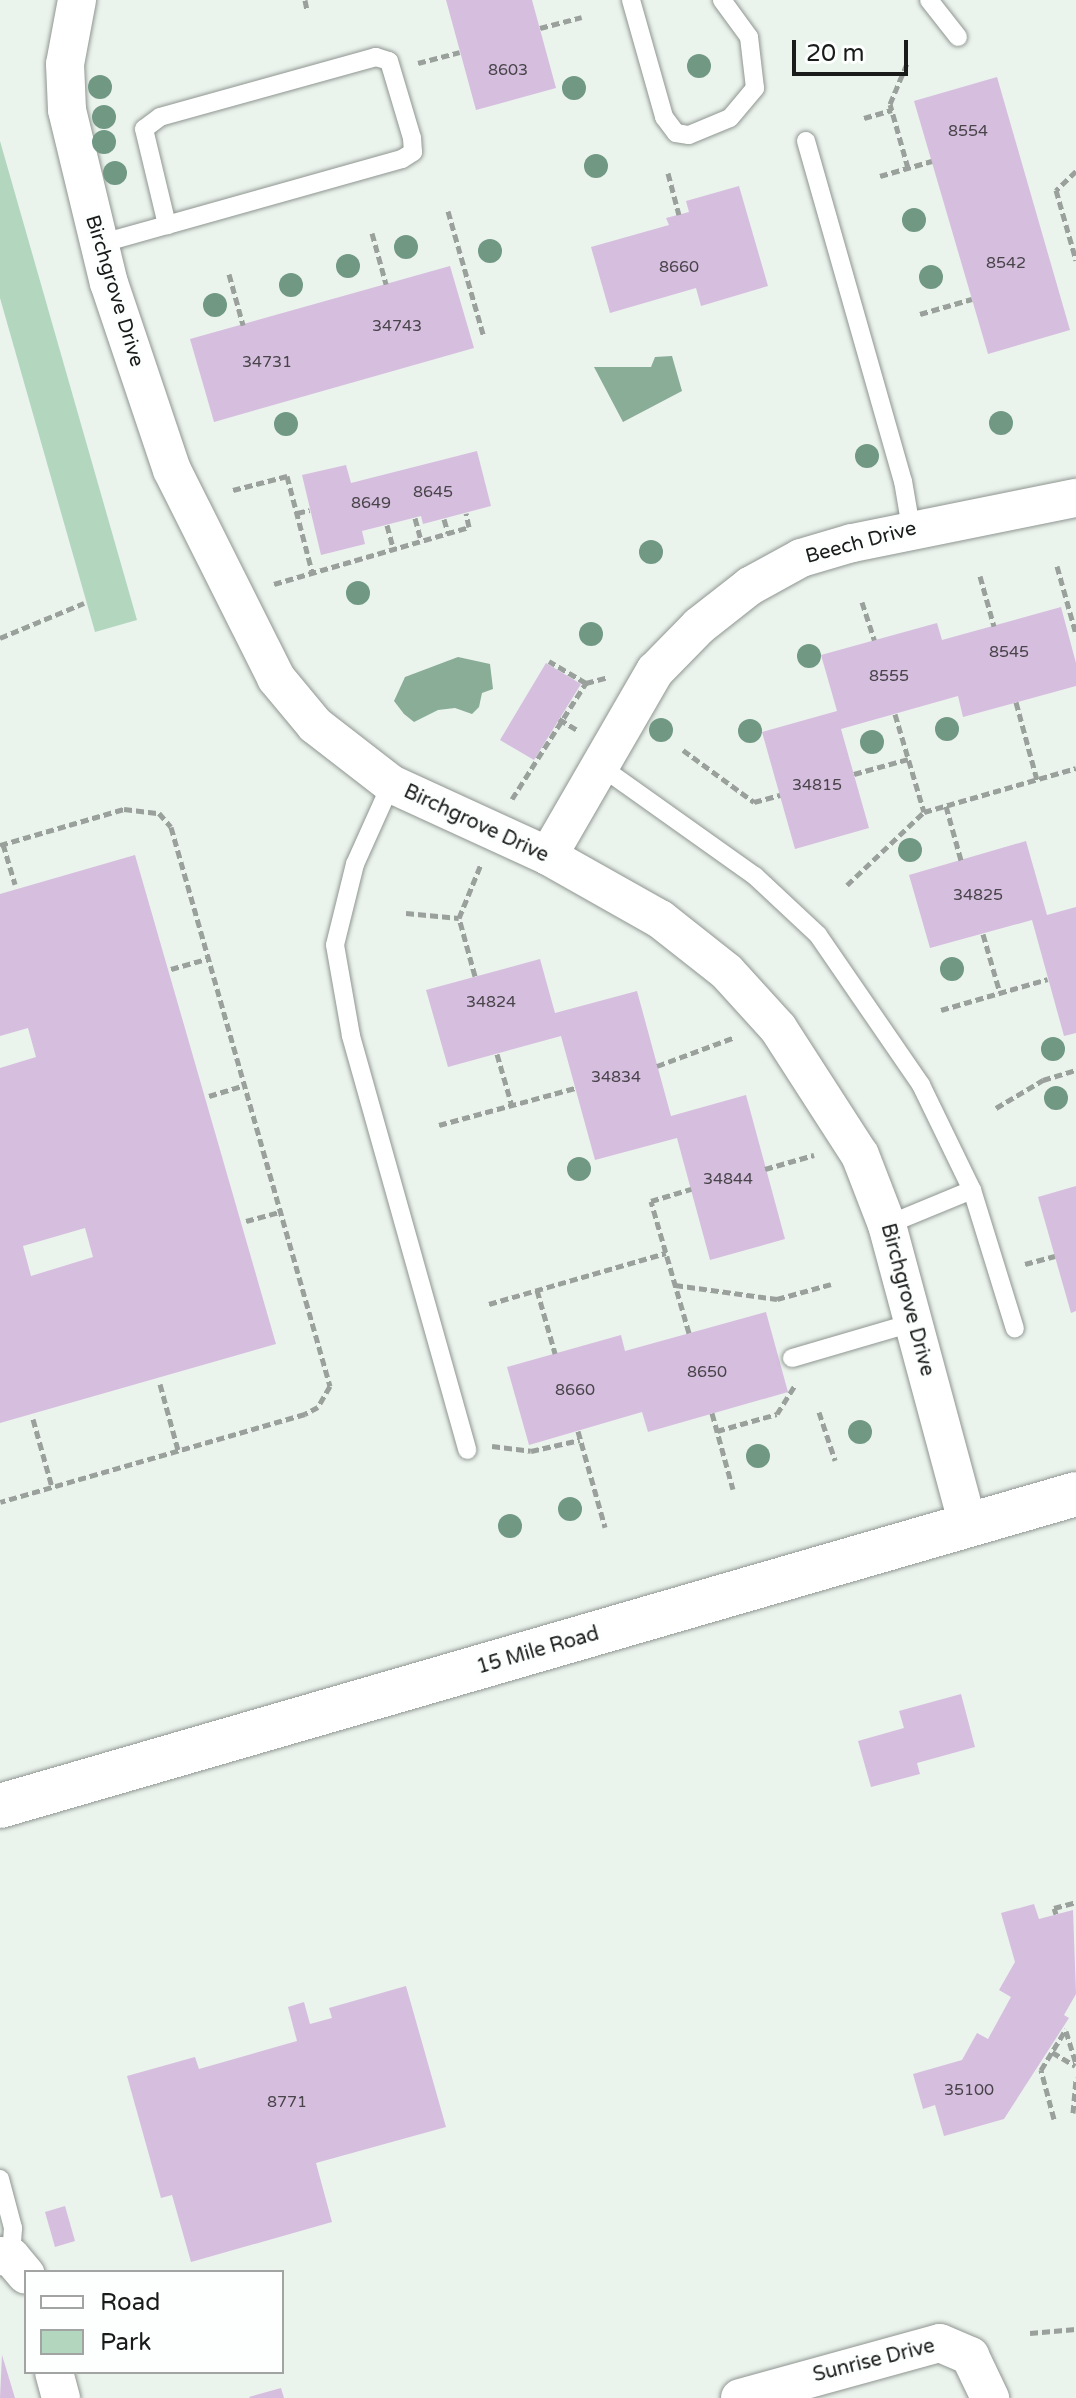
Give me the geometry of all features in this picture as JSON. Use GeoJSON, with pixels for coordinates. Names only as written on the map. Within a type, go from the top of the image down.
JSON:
{"type":"FeatureCollection","features":[{"type":"Feature","properties":{"kind":"main road","name":"15 Mile Road"},"geometry":{"type":"LineString","coordinates":[[0,1806],[1076,1494]]}},
{"type":"Feature","properties":{"kind":"street","name":"Birchgrove Drive"},"geometry":{"type":"LineString","coordinates":[[77,0],[65,64],[67,110],[99,244],[172,470],[276,678],[315,725],[391,784],[548,856],[660,919],[727,972],[778,1028],[860,1155],[887,1225],[968,1525]]}},
{"type":"Feature","properties":{"kind":"street","name":"Beech Drive"},"geometry":{"type":"LineString","coordinates":[[548,856],[655,671],[699,626],[750,586],[801,558],[911,528],[1076,498]]}},
{"type":"Feature","properties":{"kind":"street","name":"Sunrise Drive"},"geometry":{"type":"LineString","coordinates":[[740,2398],[940,2343],[962,2350],[979,2367],[990,2398]]}},
{"type":"Feature","properties":{"kind":"street"},"geometry":{"type":"LineString","coordinates":[[55,2374],[61,2398]]}},
{"type":"Feature","properties":{"kind":"lane"},"geometry":{"type":"LineString","coordinates":[[631,0],[664,117],[676,133],[689,135],[730,118],[755,88],[749,37],[722,0]]}},
{"type":"Feature","properties":{"kind":"lane"},"geometry":{"type":"LineString","coordinates":[[929,0],[958,37]]}},
{"type":"Feature","properties":{"kind":"lane"},"geometry":{"type":"LineString","coordinates":[[99,244],[167,225],[413,152],[389,61],[376,57],[160,117],[144,129],[167,225]]}},
{"type":"Feature","properties":{"kind":"lane"},"geometry":{"type":"LineString","coordinates":[[806,141],[903,481],[911,528]]}},
{"type":"Feature","properties":{"kind":"lane"},"geometry":{"type":"LineString","coordinates":[[600,766],[755,876],[818,935],[921,1085],[972,1190],[1015,1329]]}},
{"type":"Feature","properties":{"kind":"lane"},"geometry":{"type":"LineString","coordinates":[[391,784],[355,864],[335,945],[351,1036],[467,1450]]}},
{"type":"Feature","properties":{"kind":"lane"},"geometry":{"type":"LineString","coordinates":[[887,1225],[972,1190]]}},
{"type":"Feature","properties":{"kind":"lane"},"geometry":{"type":"LineString","coordinates":[[792,1358],[915,1322]]}},
{"type":"Feature","properties":{"kind":"lane"},"geometry":{"type":"LineString","coordinates":[[0,2179],[13,2228],[12,2263]]}},
{"type":"Feature","properties":{"kind":"path"},"geometry":{"type":"LineString","coordinates":[[305,0],[307,10]]}},
{"type":"Feature","properties":{"kind":"path"},"geometry":{"type":"LineString","coordinates":[[540,28],[582,17]]}},
{"type":"Feature","properties":{"kind":"path"},"geometry":{"type":"LineString","coordinates":[[416,64],[460,52]]}},
{"type":"Feature","properties":{"kind":"path"},"geometry":{"type":"LineString","coordinates":[[908,61],[892,110],[908,168]]}},
{"type":"Feature","properties":{"kind":"path"},"geometry":{"type":"LineString","coordinates":[[864,118],[892,110]]}},
{"type":"Feature","properties":{"kind":"path"},"geometry":{"type":"LineString","coordinates":[[880,176],[932,161]]}},
{"type":"Feature","properties":{"kind":"path"},"geometry":{"type":"LineString","coordinates":[[1076,171],[1056,190],[1076,260]]}},
{"type":"Feature","properties":{"kind":"path"},"geometry":{"type":"LineString","coordinates":[[668,173],[679,215]]}},
{"type":"Feature","properties":{"kind":"path"},"geometry":{"type":"LineString","coordinates":[[448,211],[484,337]]}},
{"type":"Feature","properties":{"kind":"path"},"geometry":{"type":"LineString","coordinates":[[372,233],[386,284]]}},
{"type":"Feature","properties":{"kind":"path"},"geometry":{"type":"LineString","coordinates":[[229,274],[243,325]]}},
{"type":"Feature","properties":{"kind":"path"},"geometry":{"type":"LineString","coordinates":[[920,314],[972,299]]}},
{"type":"Feature","properties":{"kind":"path"},"geometry":{"type":"LineString","coordinates":[[233,490],[287,476],[312,571]]}},
{"type":"Feature","properties":{"kind":"path"},"geometry":{"type":"LineString","coordinates":[[297,513],[310,510]]}},
{"type":"Feature","properties":{"kind":"path"},"geometry":{"type":"LineString","coordinates":[[274,584],[469,527],[466,513]]}},
{"type":"Feature","properties":{"kind":"path"},"geometry":{"type":"LineString","coordinates":[[415,518],[421,541]]}},
{"type":"Feature","properties":{"kind":"path"},"geometry":{"type":"LineString","coordinates":[[444,519],[448,533]]}},
{"type":"Feature","properties":{"kind":"path"},"geometry":{"type":"LineString","coordinates":[[387,525],[393,548]]}},
{"type":"Feature","properties":{"kind":"path"},"geometry":{"type":"LineString","coordinates":[[1057,566],[1076,634]]}},
{"type":"Feature","properties":{"kind":"path"},"geometry":{"type":"LineString","coordinates":[[980,576],[994,626]]}},
{"type":"Feature","properties":{"kind":"path"},"geometry":{"type":"LineString","coordinates":[[862,602],[874,640]]}},
{"type":"Feature","properties":{"kind":"path"},"geometry":{"type":"LineString","coordinates":[[0,638],[84,603]]}},
{"type":"Feature","properties":{"kind":"path"},"geometry":{"type":"LineString","coordinates":[[505,810],[586,683],[549,661]]}},
{"type":"Feature","properties":{"kind":"path"},"geometry":{"type":"LineString","coordinates":[[1016,702],[1037,780]]}},
{"type":"Feature","properties":{"kind":"path"},"geometry":{"type":"LineString","coordinates":[[895,714],[924,812]]}},
{"type":"Feature","properties":{"kind":"path"},"geometry":{"type":"LineString","coordinates":[[683,750],[754,802],[780,795]]}},
{"type":"Feature","properties":{"kind":"path"},"geometry":{"type":"LineString","coordinates":[[854,774],[908,759]]}},
{"type":"Feature","properties":{"kind":"path"},"geometry":{"type":"LineString","coordinates":[[847,885],[924,812],[1076,768]]}},
{"type":"Feature","properties":{"kind":"path"},"geometry":{"type":"LineString","coordinates":[[946,806],[961,860]]}},
{"type":"Feature","properties":{"kind":"path"},"geometry":{"type":"LineString","coordinates":[[0,1502],[305,1414],[327,1396],[329,1375],[178,847],[159,813],[124,809],[2,844],[15,884]]}},
{"type":"Feature","properties":{"kind":"path"},"geometry":{"type":"LineString","coordinates":[[475,976],[459,918],[486,852]]}},
{"type":"Feature","properties":{"kind":"path"},"geometry":{"type":"LineString","coordinates":[[406,913],[459,918]]}},
{"type":"Feature","properties":{"kind":"path"},"geometry":{"type":"LineString","coordinates":[[983,934],[1000,993]]}},
{"type":"Feature","properties":{"kind":"path"},"geometry":{"type":"LineString","coordinates":[[171,969],[210,958]]}},
{"type":"Feature","properties":{"kind":"path"},"geometry":{"type":"LineString","coordinates":[[941,1010],[1048,979]]}},
{"type":"Feature","properties":{"kind":"path"},"geometry":{"type":"LineString","coordinates":[[657,1066],[735,1037]]}},
{"type":"Feature","properties":{"kind":"path"},"geometry":{"type":"LineString","coordinates":[[497,1054],[512,1106]]}},
{"type":"Feature","properties":{"kind":"path"},"geometry":{"type":"LineString","coordinates":[[996,1108],[1043,1080],[1076,1070]]}},
{"type":"Feature","properties":{"kind":"path"},"geometry":{"type":"LineString","coordinates":[[209,1096],[246,1085]]}},
{"type":"Feature","properties":{"kind":"path"},"geometry":{"type":"LineString","coordinates":[[439,1125],[575,1088]]}},
{"type":"Feature","properties":{"kind":"path"},"geometry":{"type":"LineString","coordinates":[[765,1169],[817,1154]]}},
{"type":"Feature","properties":{"kind":"path"},"geometry":{"type":"LineString","coordinates":[[689,1333],[651,1201],[691,1189]]}},
{"type":"Feature","properties":{"kind":"path"},"geometry":{"type":"LineString","coordinates":[[246,1221],[283,1211]]}},
{"type":"Feature","properties":{"kind":"path"},"geometry":{"type":"LineString","coordinates":[[489,1304],[666,1253]]}},
{"type":"Feature","properties":{"kind":"path"},"geometry":{"type":"LineString","coordinates":[[1016,1266],[1055,1256]]}},
{"type":"Feature","properties":{"kind":"path"},"geometry":{"type":"LineString","coordinates":[[675,1285],[777,1299],[831,1284]]}},
{"type":"Feature","properties":{"kind":"path"},"geometry":{"type":"LineString","coordinates":[[537,1290],[555,1353]]}},
{"type":"Feature","properties":{"kind":"path"},"geometry":{"type":"LineString","coordinates":[[717,1431],[777,1414],[799,1377]]}},
{"type":"Feature","properties":{"kind":"path"},"geometry":{"type":"LineString","coordinates":[[160,1384],[178,1450]]}},
{"type":"Feature","properties":{"kind":"path"},"geometry":{"type":"LineString","coordinates":[[819,1412],[835,1460]]}},
{"type":"Feature","properties":{"kind":"path"},"geometry":{"type":"LineString","coordinates":[[712,1413],[733,1489]]}},
{"type":"Feature","properties":{"kind":"path"},"geometry":{"type":"LineString","coordinates":[[33,1419],[52,1487]]}},
{"type":"Feature","properties":{"kind":"path"},"geometry":{"type":"LineString","coordinates":[[578,1431],[605,1527]]}},
{"type":"Feature","properties":{"kind":"path"},"geometry":{"type":"LineString","coordinates":[[487,1445],[531,1451],[580,1440]]}},
{"type":"Feature","properties":{"kind":"path"},"geometry":{"type":"LineString","coordinates":[[1056,1914],[1054,1908],[1076,1902]]}},
{"type":"Feature","properties":{"kind":"path"},"geometry":{"type":"LineString","coordinates":[[1054,2119],[1041,2070],[1064,2028],[1076,2066]]}},
{"type":"Feature","properties":{"kind":"path"},"geometry":{"type":"LineString","coordinates":[[1052,2052],[1076,2066]]}},
{"type":"Feature","properties":{"kind":"path"},"geometry":{"type":"LineString","coordinates":[[1073,2113],[1076,2077]]}},
{"type":"Feature","properties":{"kind":"path"},"geometry":{"type":"LineString","coordinates":[[1030,2333],[1076,2329]]}},
{"type":"Feature","properties":{"kind":"green space"},"geometry":{"type":"Polygon","coordinates":[[[0,141],[137,620],[95,632],[0,298],[0,141]]]}},
{"type":"Feature","properties":{"kind":"shaded area"},"geometry":{"type":"Polygon","coordinates":[[[672,356],[682,391],[623,422],[594,367],[651,367],[655,357],[672,356]]]}},
{"type":"Feature","properties":{"kind":"shaded area"},"geometry":{"type":"Polygon","coordinates":[[[458,657],[490,664],[493,689],[482,693],[479,707],[472,714],[455,708],[438,710],[414,722],[404,714],[394,701],[405,677],[458,657]]]}},
{"type":"Feature","properties":{"kind":"building"},"geometry":{"type":"Polygon","coordinates":[[[446,0],[532,0],[556,88],[476,110],[446,0]]]}},
{"type":"Feature","properties":{"kind":"building"},"geometry":{"type":"Polygon","coordinates":[[[997,77],[1070,330],[988,354],[914,101],[997,77]]]}},
{"type":"Feature","properties":{"kind":"building"},"geometry":{"type":"Polygon","coordinates":[[[739,186],[768,286],[701,306],[696,288],[610,313],[591,247],[669,225],[666,218],[689,212],[686,201],[739,186]]]}},
{"type":"Feature","properties":{"kind":"building"},"geometry":{"type":"Polygon","coordinates":[[[450,266],[474,348],[214,422],[190,339],[450,266]]]}},
{"type":"Feature","properties":{"kind":"building"},"geometry":{"type":"Polygon","coordinates":[[[477,451],[491,506],[423,524],[421,516],[362,531],[365,544],[321,555],[302,475],[346,465],[351,483],[477,451]]]}},
{"type":"Feature","properties":{"kind":"building"},"geometry":{"type":"Polygon","coordinates":[[[1061,607],[1076,663],[1076,686],[963,717],[958,696],[841,729],[869,828],[795,849],[762,732],[837,711],[821,655],[937,623],[942,640],[1061,607]]]}},
{"type":"Feature","properties":{"kind":"building"},"geometry":{"type":"Polygon","coordinates":[[[546,663],[581,684],[534,760],[500,740],[546,663]]]}},
{"type":"Feature","properties":{"kind":"building"},"geometry":{"type":"Polygon","coordinates":[[[1026,841],[1047,915],[1076,907],[1076,1033],[1064,1036],[1032,920],[930,948],[909,875],[1026,841]]]}},
{"type":"Feature","properties":{"kind":"building"},"geometry":{"type":"Polygon","coordinates":[[[135,855],[276,1344],[0,1423],[0,1068],[36,1057],[28,1028],[0,1036],[0,894],[135,855]],[[85,1228],[23,1246],[31,1276],[93,1257],[85,1228]]]}},
{"type":"Feature","properties":{"kind":"building"},"geometry":{"type":"Polygon","coordinates":[[[540,959],[555,1013],[637,991],[671,1116],[746,1095],[785,1239],[710,1260],[677,1138],[595,1160],[561,1036],[448,1067],[426,990],[540,959]]]}},
{"type":"Feature","properties":{"kind":"building"},"geometry":{"type":"Polygon","coordinates":[[[1076,1186],[1076,1311],[1071,1313],[1038,1197],[1076,1186]]]}},
{"type":"Feature","properties":{"kind":"building"},"geometry":{"type":"Polygon","coordinates":[[[766,1312],[788,1392],[648,1432],[642,1412],[529,1445],[507,1367],[621,1335],[625,1351],[766,1312]]]}},
{"type":"Feature","properties":{"kind":"building"},"geometry":{"type":"Polygon","coordinates":[[[961,1694],[975,1747],[917,1763],[920,1774],[871,1787],[858,1741],[904,1728],[899,1711],[961,1694]]]}},
{"type":"Feature","properties":{"kind":"building"},"geometry":{"type":"Polygon","coordinates":[[[1034,1904],[1039,1919],[1073,1910],[1076,1994],[1064,2015],[1069,2018],[1004,2119],[944,2136],[935,2105],[923,2109],[913,2074],[962,2060],[977,2033],[988,2039],[1011,1997],[999,1990],[1015,1962],[1001,1913],[1034,1904]]]}},
{"type":"Feature","properties":{"kind":"building"},"geometry":{"type":"Polygon","coordinates":[[[406,1986],[446,2127],[316,2163],[332,2222],[191,2262],[172,2195],[161,2198],[127,2076],[195,2057],[199,2069],[297,2041],[288,2007],[304,2002],[310,2024],[332,2018],[329,2008],[406,1986]]]}},
{"type":"Feature","properties":{"kind":"building"},"geometry":{"type":"Polygon","coordinates":[[[65,2206],[75,2241],[55,2247],[45,2212],[65,2206]]]}},
{"type":"Feature","properties":{"kind":"building"},"geometry":{"type":"Polygon","coordinates":[[[2,2355],[15,2398],[0,2398],[2,2355]]]}},
{"type":"Feature","properties":{"kind":"building"},"geometry":{"type":"Polygon","coordinates":[[[281,2388],[284,2398],[249,2397],[281,2388]]]}}]}
